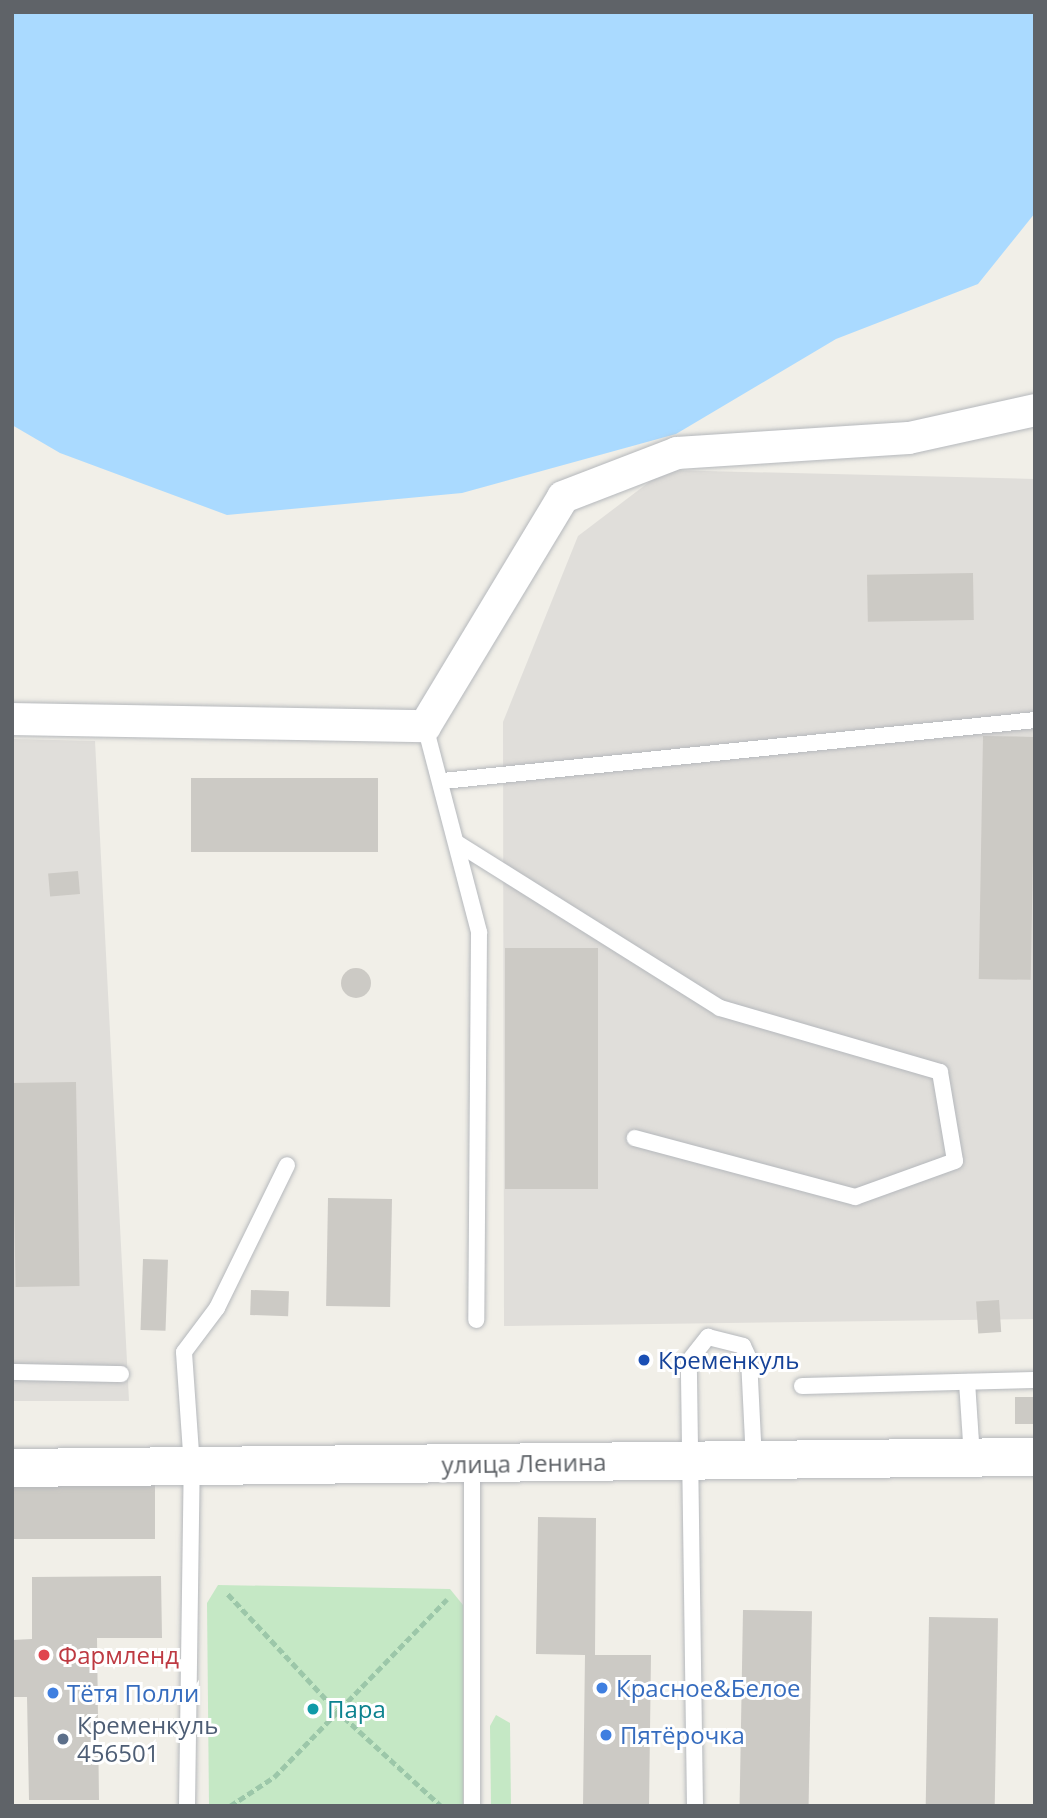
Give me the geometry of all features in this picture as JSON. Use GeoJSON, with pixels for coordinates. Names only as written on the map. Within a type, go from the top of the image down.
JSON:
{"type":"FeatureCollection","features":[{"type":"Feature","properties":{"kind":"street"},"geometry":{"type":"LineString","coordinates":[[12,719],[425,726],[563,497],[677,453],[909,438],[1035,410]]}},
{"type":"Feature","properties":{"kind":"street","name":"улица Ленина"},"geometry":{"type":"LineString","coordinates":[[12,1468],[1035,1457]]}},
{"type":"Feature","properties":{"kind":"lane"},"geometry":{"type":"LineString","coordinates":[[443,781],[1035,720]]}},
{"type":"Feature","properties":{"kind":"lane"},"geometry":{"type":"LineString","coordinates":[[425,726],[443,781],[479,932],[476,1320]]}},
{"type":"Feature","properties":{"kind":"lane"},"geometry":{"type":"LineString","coordinates":[[457,843],[720,1008],[940,1073],[955,1161],[855,1197],[635,1138]]}},
{"type":"Feature","properties":{"kind":"lane"},"geometry":{"type":"LineString","coordinates":[[187,1806],[192,1467],[184,1352],[218,1308],[287,1165]]}},
{"type":"Feature","properties":{"kind":"lane"},"geometry":{"type":"LineString","coordinates":[[695,1806],[689,1360],[708,1337],[743,1346],[749,1359],[754,1460]]}},
{"type":"Feature","properties":{"kind":"lane"},"geometry":{"type":"LineString","coordinates":[[12,1372],[121,1374]]}},
{"type":"Feature","properties":{"kind":"lane"},"geometry":{"type":"LineString","coordinates":[[802,1386],[1035,1380]]}},
{"type":"Feature","properties":{"kind":"lane"},"geometry":{"type":"LineString","coordinates":[[967,1382],[972,1458]]}},
{"type":"Feature","properties":{"kind":"lane"},"geometry":{"type":"LineString","coordinates":[[472,1464],[472,1806]]}},
{"type":"Feature","properties":{"kind":"path"},"geometry":{"type":"LineString","coordinates":[[228,1594],[336,1710],[441,1806]]}},
{"type":"Feature","properties":{"kind":"path"},"geometry":{"type":"LineString","coordinates":[[230,1806],[274,1777],[450,1595]]}},
{"type":"Feature","properties":{"kind":"shaded area"},"geometry":{"type":"Polygon","coordinates":[[[665,470],[1035,479],[1035,1319],[504,1326],[503,722],[578,536],[665,470]]]}},
{"type":"Feature","properties":{"kind":"shaded area"},"geometry":{"type":"Polygon","coordinates":[[[12,739],[95,741],[129,1401],[12,1401],[12,739]]]}},
{"type":"Feature","properties":{"kind":"green space"},"geometry":{"type":"Polygon","coordinates":[[[218,1585],[450,1589],[463,1605],[463,1806],[209,1806],[207,1603],[218,1585]]]}},
{"type":"Feature","properties":{"kind":"green space"},"geometry":{"type":"Polygon","coordinates":[[[496,1715],[510,1723],[511,1806],[491,1806],[490,1726],[496,1715]]]}},
{"type":"Feature","properties":{"kind":"water"},"geometry":{"type":"Polygon","coordinates":[[[12,12],[1035,12],[1035,213],[978,284],[836,339],[676,434],[462,493],[227,515],[60,453],[12,425],[12,12]]]}},
{"type":"Feature","properties":{"kind":"building"},"geometry":{"type":"Polygon","coordinates":[[[973,573],[974,620],[868,622],[867,575],[973,573]]]}},
{"type":"Feature","properties":{"kind":"building"},"geometry":{"type":"Polygon","coordinates":[[[983,736],[1035,737],[1031,980],[979,979],[983,736]]]}},
{"type":"Feature","properties":{"kind":"building"},"geometry":{"type":"Polygon","coordinates":[[[191,778],[378,778],[378,852],[191,852],[191,778]]]}},
{"type":"Feature","properties":{"kind":"building"},"geometry":{"type":"Polygon","coordinates":[[[78,871],[80,894],[50,897],[48,874],[78,871]]]}},
{"type":"Feature","properties":{"kind":"building"},"geometry":{"type":"Polygon","coordinates":[[[505,948],[598,948],[598,1189],[505,1189],[505,948]]]}},
{"type":"Feature","properties":{"kind":"building"},"geometry":{"type":"Polygon","coordinates":[[[356,968],[362,969],[370,977],[370,989],[362,997],[356,998],[350,997],[342,989],[341,983],[342,977],[350,969],[356,968]]]}},
{"type":"Feature","properties":{"kind":"building"},"geometry":{"type":"Polygon","coordinates":[[[76,1082],[80,1286],[16,1287],[12,1083],[76,1082]]]}},
{"type":"Feature","properties":{"kind":"building"},"geometry":{"type":"Polygon","coordinates":[[[328,1198],[392,1199],[390,1307],[326,1306],[328,1198]]]}},
{"type":"Feature","properties":{"kind":"building"},"geometry":{"type":"Polygon","coordinates":[[[143,1259],[168,1260],[166,1331],[141,1330],[143,1259]]]}},
{"type":"Feature","properties":{"kind":"building"},"geometry":{"type":"Polygon","coordinates":[[[251,1290],[289,1291],[288,1316],[250,1315],[251,1290]]]}},
{"type":"Feature","properties":{"kind":"building"},"geometry":{"type":"Polygon","coordinates":[[[999,1300],[1001,1332],[978,1334],[976,1302],[999,1300]]]}},
{"type":"Feature","properties":{"kind":"building"},"geometry":{"type":"Polygon","coordinates":[[[1015,1397],[1035,1397],[1035,1424],[1015,1424],[1015,1397]]]}},
{"type":"Feature","properties":{"kind":"building"},"geometry":{"type":"Polygon","coordinates":[[[12,1478],[155,1478],[155,1539],[12,1539],[12,1478]]]}},
{"type":"Feature","properties":{"kind":"building"},"geometry":{"type":"Polygon","coordinates":[[[538,1517],[596,1518],[595,1655],[651,1655],[649,1806],[583,1806],[585,1655],[536,1654],[538,1517]]]}},
{"type":"Feature","properties":{"kind":"building"},"geometry":{"type":"Polygon","coordinates":[[[161,1576],[162,1638],[97,1638],[99,1800],[29,1800],[27,1697],[12,1697],[12,1640],[32,1639],[32,1577],[161,1576]]]}},
{"type":"Feature","properties":{"kind":"building"},"geometry":{"type":"Polygon","coordinates":[[[743,1610],[812,1611],[809,1806],[740,1806],[743,1610]]]}},
{"type":"Feature","properties":{"kind":"building"},"geometry":{"type":"Polygon","coordinates":[[[929,1617],[998,1618],[995,1806],[926,1806],[929,1617]]]}},
{"type":"Feature","properties":{"kind":"place","name":"Кременкуль"},"geometry":{"type":"Point","coordinates":[644,1360]}},
{"type":"Feature","properties":{"kind":"place","name":"Фармленд"},"geometry":{"type":"Point","coordinates":[44,1655]}},
{"type":"Feature","properties":{"kind":"place","name":"Красное&Белое"},"geometry":{"type":"Point","coordinates":[602,1688]}},
{"type":"Feature","properties":{"kind":"place","name":"Тётя Полли"},"geometry":{"type":"Point","coordinates":[53,1693]}},
{"type":"Feature","properties":{"kind":"place","name":"Пара"},"geometry":{"type":"Point","coordinates":[313,1709]}},
{"type":"Feature","properties":{"kind":"place","name":"Пятёрочка"},"geometry":{"type":"Point","coordinates":[606,1735]}},
{"type":"Feature","properties":{"kind":"place","name":"Кременкуль 456501"},"geometry":{"type":"Point","coordinates":[63,1739]}}]}
